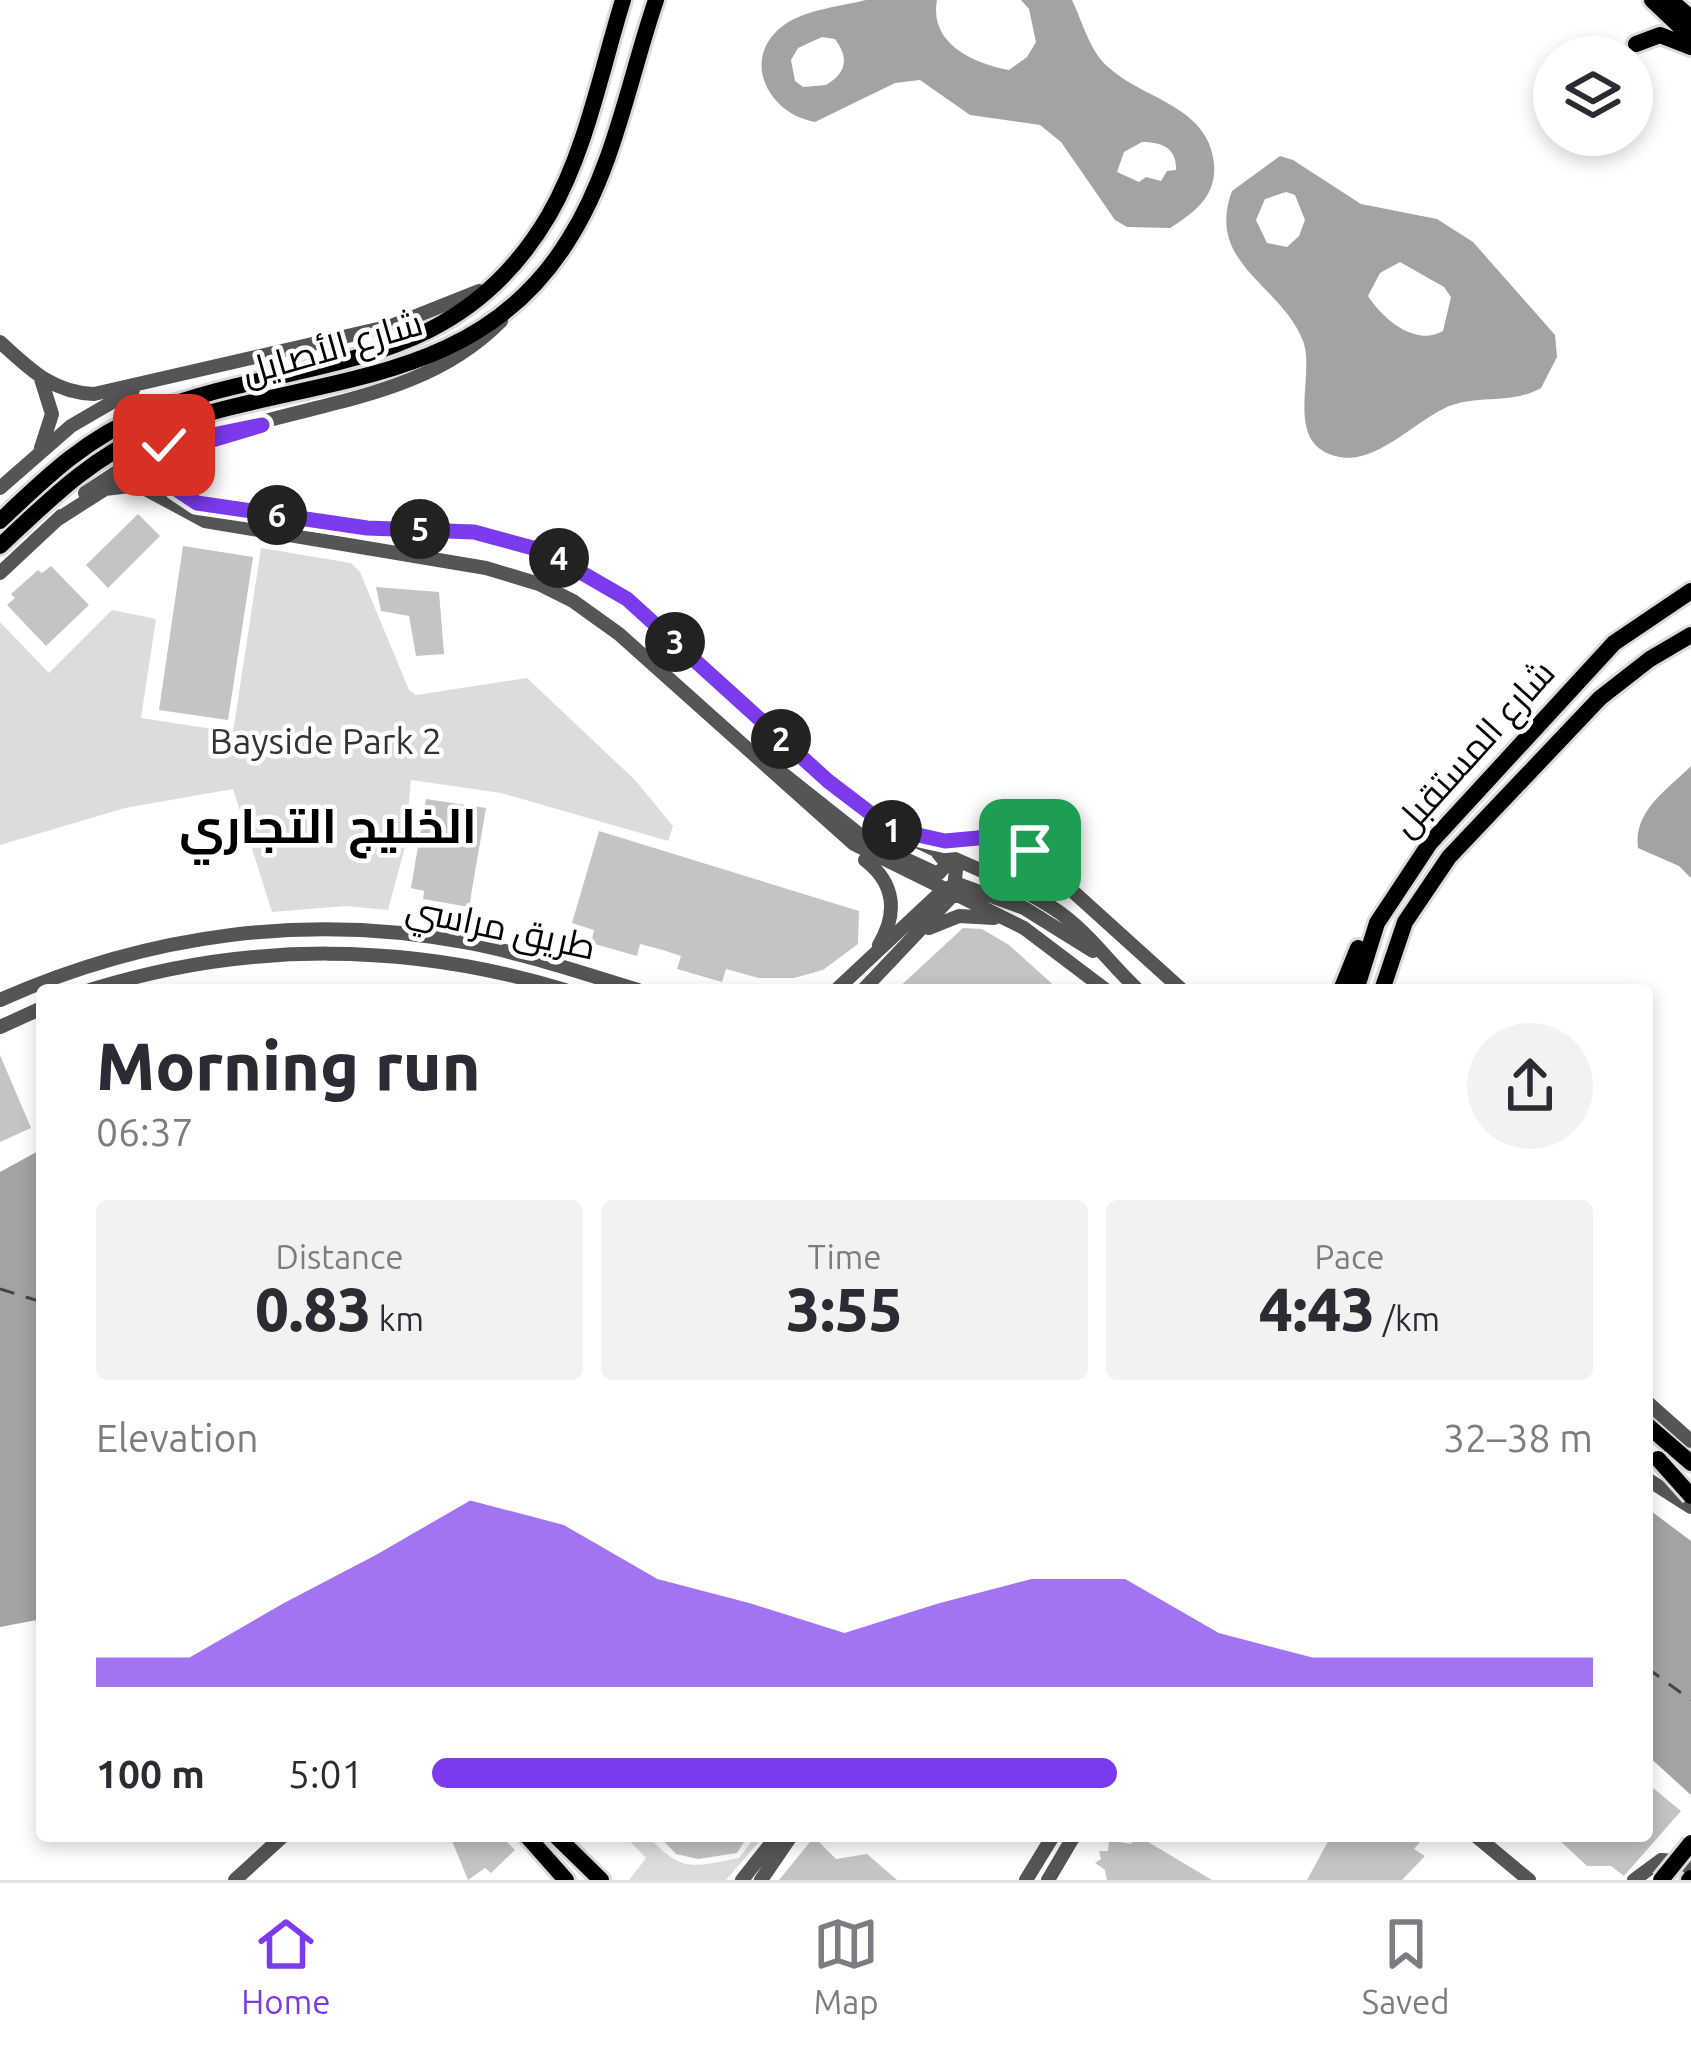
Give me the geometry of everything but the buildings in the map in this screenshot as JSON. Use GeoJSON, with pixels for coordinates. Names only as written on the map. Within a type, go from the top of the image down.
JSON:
{"type":"FeatureCollection","features":[{"type":"Feature","properties":{"kind":"main road","name":"شارع الأصايل"},"geometry":{"type":"LineString","coordinates":[[0,520],[62,463],[126,422],[179,402],[396,347],[451,319],[498,279],[536,235],[565,184],[623,0]]}},
{"type":"Feature","properties":{"kind":"main road","name":"شارع الأصايل"},"geometry":{"type":"LineString","coordinates":[[0,546],[74,478],[135,440],[185,421],[405,366],[466,338],[521,300],[554,262],[591,199],[656,0]]}},
{"type":"Feature","properties":{"kind":"main road"},"geometry":{"type":"LineString","coordinates":[[1652,0],[1691,37]]}},
{"type":"Feature","properties":{"kind":"main road"},"geometry":{"type":"LineString","coordinates":[[1670,0],[1691,18]]}},
{"type":"Feature","properties":{"kind":"main road"},"geometry":{"type":"LineString","coordinates":[[1653,40],[1670,36],[1691,47]]}},
{"type":"Feature","properties":{"kind":"main road","name":"شارع المستقبل"},"geometry":{"type":"LineString","coordinates":[[1358,984],[1377,923],[1430,843],[1598,659],[1650,615],[1691,591]]}},
{"type":"Feature","properties":{"kind":"main road","name":"شارع المستقبل"},"geometry":{"type":"LineString","coordinates":[[1384,984],[1405,922],[1449,857],[1600,698],[1689,635]]}},
{"type":"Feature","properties":{"kind":"main road"},"geometry":{"type":"LineString","coordinates":[[1343,984],[1356,952],[1377,923]]}},
{"type":"Feature","properties":{"kind":"main road"},"geometry":{"type":"LineString","coordinates":[[1653,1427],[1682,1443],[1691,1463]]}},
{"type":"Feature","properties":{"kind":"main road"},"geometry":{"type":"LineString","coordinates":[[1653,1456],[1691,1496]]}},
{"type":"Feature","properties":{"kind":"main road"},"geometry":{"type":"LineString","coordinates":[[532,1842],[566,1880]]}},
{"type":"Feature","properties":{"kind":"main road"},"geometry":{"type":"LineString","coordinates":[[562,1842],[601,1880]]}},
{"type":"Feature","properties":{"kind":"main road"},"geometry":{"type":"LineString","coordinates":[[1661,1880],[1691,1843]]}},
{"type":"Feature","properties":{"kind":"street"},"geometry":{"type":"LineString","coordinates":[[0,488],[106,398],[172,376],[391,326],[435,311],[498,279]]}},
{"type":"Feature","properties":{"kind":"street"},"geometry":{"type":"LineString","coordinates":[[0,573],[114,470],[187,443],[373,396],[420,377],[484,338],[521,300]]}},
{"type":"Feature","properties":{"kind":"street"},"geometry":{"type":"LineString","coordinates":[[0,342],[41,379],[106,398]]}},
{"type":"Feature","properties":{"kind":"street"},"geometry":{"type":"LineString","coordinates":[[40,451],[52,415],[41,379]]}},
{"type":"Feature","properties":{"kind":"street"},"geometry":{"type":"LineString","coordinates":[[187,443],[172,473],[182,496],[197,503],[367,528],[474,532],[566,560],[627,599],[828,781],[891,829],[1026,893],[1076,925],[1132,984]]}},
{"type":"Feature","properties":{"kind":"street"},"geometry":{"type":"LineString","coordinates":[[58,519],[105,489],[138,485],[205,521],[486,568],[573,601],[604,622],[887,884],[890,924],[870,960]]}},
{"type":"Feature","properties":{"kind":"street"},"geometry":{"type":"LineString","coordinates":[[746,751],[792,778],[869,842],[938,874],[947,864],[934,851]]}},
{"type":"Feature","properties":{"kind":"street"},"geometry":{"type":"LineString","coordinates":[[788,789],[864,851],[1024,928],[1098,984]]}},
{"type":"Feature","properties":{"kind":"street"},"geometry":{"type":"LineString","coordinates":[[891,829],[945,841],[1008,837],[1175,984]]}},
{"type":"Feature","properties":{"kind":"street"},"geometry":{"type":"LineString","coordinates":[[1026,893],[1010,874],[1009,860],[1021,853],[1035,856]]}},
{"type":"Feature","properties":{"kind":"street"},"geometry":{"type":"LineString","coordinates":[[869,984],[920,934],[951,890],[957,862]]}},
{"type":"Feature","properties":{"kind":"street"},"geometry":{"type":"LineString","coordinates":[[843,984],[951,890],[1004,898],[1044,919],[1116,969]]}},
{"type":"Feature","properties":{"kind":"street"},"geometry":{"type":"LineString","coordinates":[[920,934],[951,917],[968,915],[1024,928]]}},
{"type":"Feature","properties":{"kind":"street","name":"طريق مراسي"},"geometry":{"type":"LineString","coordinates":[[40,984],[147,949],[293,929],[378,931],[470,944],[616,984]]}},
{"type":"Feature","properties":{"kind":"street","name":"طريق مراسي"},"geometry":{"type":"LineString","coordinates":[[123,984],[302,953],[397,955],[476,966],[543,984]]}},
{"type":"Feature","properties":{"kind":"street","name":"طريق مراسي"},"geometry":{"type":"LineString","coordinates":[[0,1000],[36,986]]}},
{"type":"Feature","properties":{"kind":"street"},"geometry":{"type":"LineString","coordinates":[[0,1027],[36,1011]]}},
{"type":"Feature","properties":{"kind":"street"},"geometry":{"type":"LineString","coordinates":[[1653,1409],[1682,1443]]}},
{"type":"Feature","properties":{"kind":"street"},"geometry":{"type":"LineString","coordinates":[[1653,1483],[1691,1507]]}},
{"type":"Feature","properties":{"kind":"street"},"geometry":{"type":"LineString","coordinates":[[1668,1492],[1691,1486]]}},
{"type":"Feature","properties":{"kind":"street"},"geometry":{"type":"LineString","coordinates":[[235,1880],[276,1842]]}},
{"type":"Feature","properties":{"kind":"street"},"geometry":{"type":"LineString","coordinates":[[742,1880],[772,1842]]}},
{"type":"Feature","properties":{"kind":"street"},"geometry":{"type":"LineString","coordinates":[[761,1880],[787,1842]]}},
{"type":"Feature","properties":{"kind":"street"},"geometry":{"type":"LineString","coordinates":[[1026,1880],[1049,1842]]}},
{"type":"Feature","properties":{"kind":"street"},"geometry":{"type":"LineString","coordinates":[[1048,1880],[1070,1842]]}},
{"type":"Feature","properties":{"kind":"street"},"geometry":{"type":"LineString","coordinates":[[1483,1842],[1529,1880]]}},
{"type":"Feature","properties":{"kind":"street"},"geometry":{"type":"LineString","coordinates":[[1634,1880],[1661,1860],[1681,1861],[1691,1876]]}},
{"type":"Feature","properties":{"kind":"green space","name":"Bayside Park 2"},"geometry":{"type":"Polygon","coordinates":[[[261,548],[351,563],[360,572],[409,690],[416,695],[527,678],[635,780],[673,826],[668,841],[501,793],[411,780],[405,847],[388,910],[346,906],[272,912],[233,789],[125,808],[0,845],[0,622],[49,673],[112,610],[156,619],[141,718],[233,732],[261,548]]]}},
{"type":"Feature","properties":{"kind":"green space"},"geometry":{"type":"Polygon","coordinates":[[[631,1842],[655,1842],[679,1862],[699,1865],[739,1858],[751,1842],[759,1842],[726,1880],[629,1880],[646,1858],[631,1842]]]}},
{"type":"Feature","properties":{"kind":"shaded area"},"geometry":{"type":"Polygon","coordinates":[[[866,0],[937,0],[940,28],[956,48],[1009,70],[1027,57],[1036,42],[1029,9],[1021,0],[1072,0],[1091,44],[1107,66],[1200,128],[1214,163],[1208,194],[1170,228],[1127,227],[1115,220],[1061,142],[1040,125],[970,115],[920,80],[895,83],[815,122],[784,108],[765,83],[762,68],[770,38],[802,16],[866,0]],[[822,37],[798,48],[791,60],[795,81],[803,87],[826,85],[842,70],[844,58],[835,39],[822,37]],[[1142,142],[1124,152],[1117,172],[1139,182],[1146,177],[1161,181],[1167,171],[1176,170],[1167,148],[1142,142]]]}},
{"type":"Feature","properties":{"kind":"shaded area"},"geometry":{"type":"Polygon","coordinates":[[[1280,156],[1361,204],[1437,219],[1473,242],[1555,335],[1557,357],[1541,388],[1517,397],[1455,404],[1364,455],[1335,456],[1319,448],[1305,422],[1303,341],[1293,321],[1237,256],[1226,216],[1232,191],[1280,156]],[[1286,192],[1265,199],[1256,220],[1267,243],[1287,247],[1299,236],[1305,220],[1295,195],[1286,192]],[[1400,262],[1380,273],[1368,296],[1391,321],[1411,333],[1422,336],[1443,331],[1451,297],[1444,287],[1400,262]]]}},
{"type":"Feature","properties":{"kind":"shaded area"},"geometry":{"type":"Polygon","coordinates":[[[1691,766],[1691,878],[1679,866],[1638,848],[1638,835],[1646,812],[1691,766]]]}},
{"type":"Feature","properties":{"kind":"shaded area"},"geometry":{"type":"Polygon","coordinates":[[[36,1152],[36,1620],[0,1627],[0,1172],[36,1152]]]}},
{"type":"Feature","properties":{"kind":"shaded area"},"geometry":{"type":"Polygon","coordinates":[[[1653,1512],[1691,1541],[1691,1795],[1653,1760],[1653,1512]]]}},
{"type":"Feature","properties":{"kind":"ferry route"},"geometry":{"type":"LineString","coordinates":[[0,1289],[36,1300]]}},
{"type":"Feature","properties":{"kind":"ferry route"},"geometry":{"type":"LineString","coordinates":[[1653,1672],[1691,1700]]}},
{"type":"Feature","properties":{"kind":"district","name":"الخليج التجاري"},"geometry":{"type":"Point","coordinates":[328,826]}},
{"type":"Feature","properties":{"kind":"route"},"geometry":{"type":"LineString","coordinates":[[164,445],[262,425],[183,450],[173,464],[173,482],[189,501],[367,528],[450,530],[498,537],[566,560],[627,599],[828,781],[891,829],[945,841],[1008,837],[1030,850]]}}]}
